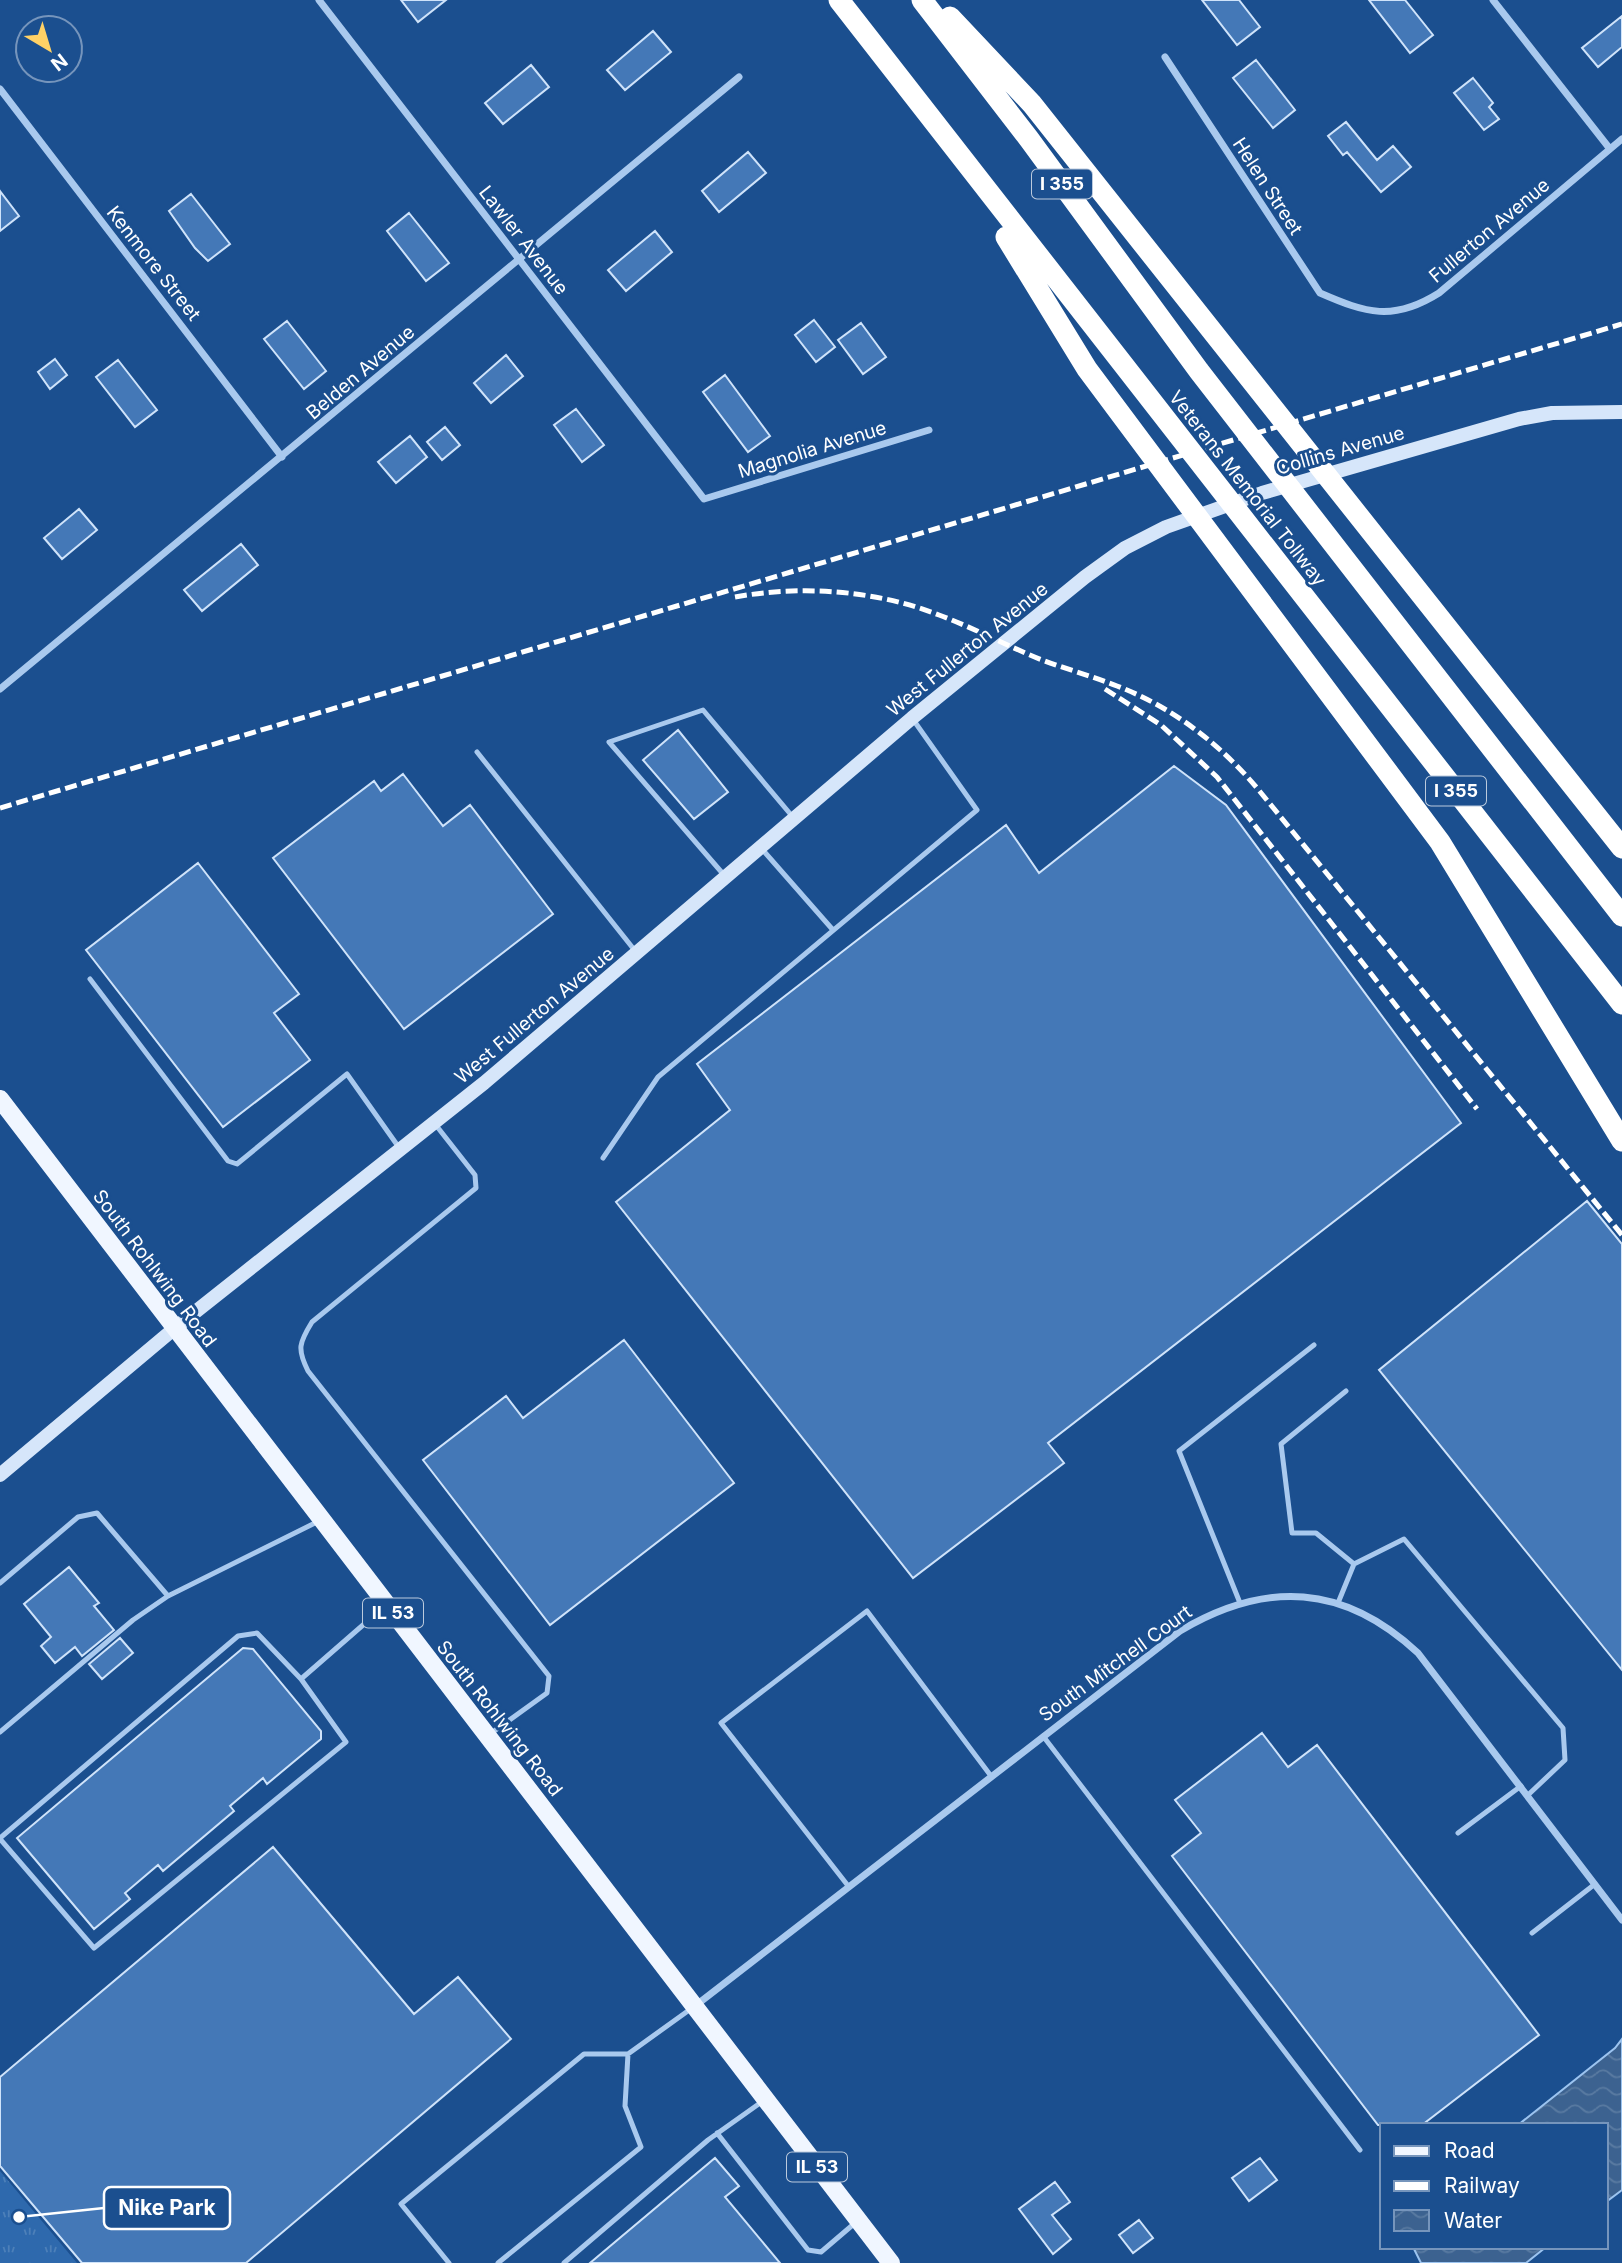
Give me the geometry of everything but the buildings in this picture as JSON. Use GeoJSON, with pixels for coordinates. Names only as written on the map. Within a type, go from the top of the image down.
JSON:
{"type":"FeatureCollection","features":[{"type":"Feature","properties":{"kind":"highway","name":"Veterans Memorial Tollway"},"geometry":{"type":"LineString","coordinates":[[839,0],[1622,1004]]}},
{"type":"Feature","properties":{"kind":"highway","name":"Veterans Memorial Tollway"},"geometry":{"type":"LineString","coordinates":[[922,0],[1029,139],[1199,371],[1622,916]]}},
{"type":"Feature","properties":{"kind":"highway"},"geometry":{"type":"LineString","coordinates":[[935,0],[1032,104],[1232,360],[1622,848]]}},
{"type":"Feature","properties":{"kind":"highway"},"geometry":{"type":"LineString","coordinates":[[952,148],[1087,369],[1254,588],[1440,842],[1622,1141]]}},
{"type":"Feature","properties":{"kind":"main road","name":"South Rohlwing Road"},"geometry":{"type":"LineString","coordinates":[[0,1100],[891,2263]]}},
{"type":"Feature","properties":{"kind":"street","name":"Lawler Avenue"},"geometry":{"type":"LineString","coordinates":[[319,0],[704,499]]}},
{"type":"Feature","properties":{"kind":"street"},"geometry":{"type":"LineString","coordinates":[[1493,0],[1610,149]]}},
{"type":"Feature","properties":{"kind":"street","name":"Helen Street"},"geometry":{"type":"LineString","coordinates":[[1165,57],[1320,293],[1362,311]]}},
{"type":"Feature","properties":{"kind":"street","name":"Belden Avenue"},"geometry":{"type":"LineString","coordinates":[[0,689],[739,77]]}},
{"type":"Feature","properties":{"kind":"street","name":"Kenmore Street"},"geometry":{"type":"LineString","coordinates":[[0,89],[282,457]]}},
{"type":"Feature","properties":{"kind":"street","name":"Fullerton Avenue"},"geometry":{"type":"LineString","coordinates":[[1362,311],[1401,310],[1439,293],[1622,139]]}},
{"type":"Feature","properties":{"kind":"street","name":"Collins Avenue"},"geometry":{"type":"LineString","coordinates":[[1085,576],[1125,548],[1166,527],[1262,493],[1519,419],[1552,413],[1622,412]]}},
{"type":"Feature","properties":{"kind":"street","name":"Magnolia Avenue"},"geometry":{"type":"LineString","coordinates":[[704,499],[929,430]]}},
{"type":"Feature","properties":{"kind":"street","name":"West Fullerton Avenue"},"geometry":{"type":"LineString","coordinates":[[3,1467],[434,1122],[638,954],[912,718],[1085,576]]}},
{"type":"Feature","properties":{"kind":"street","name":"South Mitchell Court"},"geometry":{"type":"LineString","coordinates":[[695,2006],[1180,1631],[1226,1606],[1267,1597],[1311,1595],[1338,1603],[1382,1623],[1418,1653],[1621,1915]]}},
{"type":"Feature","properties":{"kind":"lane"},"geometry":{"type":"LineString","coordinates":[[726,878],[610,742],[703,710],[795,819]]}},
{"type":"Feature","properties":{"kind":"lane"},"geometry":{"type":"LineString","coordinates":[[603,1158],[658,1077],[977,810],[912,718]]}},
{"type":"Feature","properties":{"kind":"lane"},"geometry":{"type":"LineString","coordinates":[[477,752],[638,954]]}},
{"type":"Feature","properties":{"kind":"lane"},"geometry":{"type":"LineString","coordinates":[[761,848],[833,930]]}},
{"type":"Feature","properties":{"kind":"lane"},"geometry":{"type":"LineString","coordinates":[[90,979],[228,1161],[237,1164],[347,1074],[400,1149]]}},
{"type":"Feature","properties":{"kind":"lane"},"geometry":{"type":"LineString","coordinates":[[434,1122],[475,1175],[476,1188],[312,1322],[302,1339],[300,1355],[308,1371],[549,1676],[547,1693],[487,1736]]}},
{"type":"Feature","properties":{"kind":"lane"},"geometry":{"type":"LineString","coordinates":[[1240,1603],[1179,1451],[1314,1345]]}},
{"type":"Feature","properties":{"kind":"lane"},"geometry":{"type":"LineString","coordinates":[[1346,1391],[1281,1444],[1292,1533],[1316,1533],[1354,1564]]}},
{"type":"Feature","properties":{"kind":"lane"},"geometry":{"type":"LineString","coordinates":[[0,1583],[78,1517],[97,1513],[168,1596]]}},
{"type":"Feature","properties":{"kind":"lane"},"geometry":{"type":"LineString","coordinates":[[0,1732],[133,1620],[168,1596],[321,1520]]}},
{"type":"Feature","properties":{"kind":"lane"},"geometry":{"type":"LineString","coordinates":[[1338,1603],[1354,1564],[1404,1539],[1563,1728],[1565,1760],[1528,1795]]}},
{"type":"Feature","properties":{"kind":"lane"},"geometry":{"type":"LineString","coordinates":[[301,1679],[386,1604]]}},
{"type":"Feature","properties":{"kind":"lane"},"geometry":{"type":"LineString","coordinates":[[849,1887],[721,1723],[867,1611],[991,1776]]}},
{"type":"Feature","properties":{"kind":"lane"},"geometry":{"type":"LineString","coordinates":[[257,1633],[301,1679],[346,1742],[94,1948],[0,1839],[238,1636],[257,1633]]}},
{"type":"Feature","properties":{"kind":"lane"},"geometry":{"type":"LineString","coordinates":[[1043,1736],[1360,2150]]}},
{"type":"Feature","properties":{"kind":"lane"},"geometry":{"type":"LineString","coordinates":[[1458,1833],[1521,1786]]}},
{"type":"Feature","properties":{"kind":"lane"},"geometry":{"type":"LineString","coordinates":[[1532,1933],[1595,1884]]}},
{"type":"Feature","properties":{"kind":"lane"},"geometry":{"type":"LineString","coordinates":[[449,2263],[401,2204],[584,2054],[628,2054],[695,2006]]}},
{"type":"Feature","properties":{"kind":"lane"},"geometry":{"type":"LineString","coordinates":[[498,2263],[641,2147],[625,2106],[628,2054]]}},
{"type":"Feature","properties":{"kind":"lane"},"geometry":{"type":"LineString","coordinates":[[564,2263],[717,2133],[765,2099]]}},
{"type":"Feature","properties":{"kind":"lane"},"geometry":{"type":"LineString","coordinates":[[717,2133],[808,2250],[821,2252],[858,2221]]}},
{"type":"Feature","properties":{"kind":"green space"},"geometry":{"type":"Polygon","coordinates":[[[0,2171],[77,2263],[0,2263],[0,2171]]]}},
{"type":"Feature","properties":{"kind":"water"},"geometry":{"type":"Polygon","coordinates":[[[1622,2039],[1622,2190],[1608,2200],[1608,2123],[1521,2123],[1615,2048],[1622,2039]]]}},
{"type":"Feature","properties":{"kind":"water"},"geometry":{"type":"Polygon","coordinates":[[[1414,2249],[1544,2249],[1526,2263],[1421,2263],[1414,2249]]]}},
{"type":"Feature","properties":{"kind":"railway"},"geometry":{"type":"LineString","coordinates":[[0,808],[1622,324]]}},
{"type":"Feature","properties":{"kind":"railway"},"geometry":{"type":"LineString","coordinates":[[735,597],[786,591],[838,592],[915,607],[952,620],[1042,660],[1108,682],[1157,704],[1193,728],[1211,741],[1257,788],[1622,1235]]}},
{"type":"Feature","properties":{"kind":"railway"},"geometry":{"type":"LineString","coordinates":[[1105,689],[1161,725],[1217,777],[1477,1109]]}},
{"type":"Feature","properties":{"kind":"place","name":"Nike Park"},"geometry":{"type":"Point","coordinates":[19,2217]}}]}
